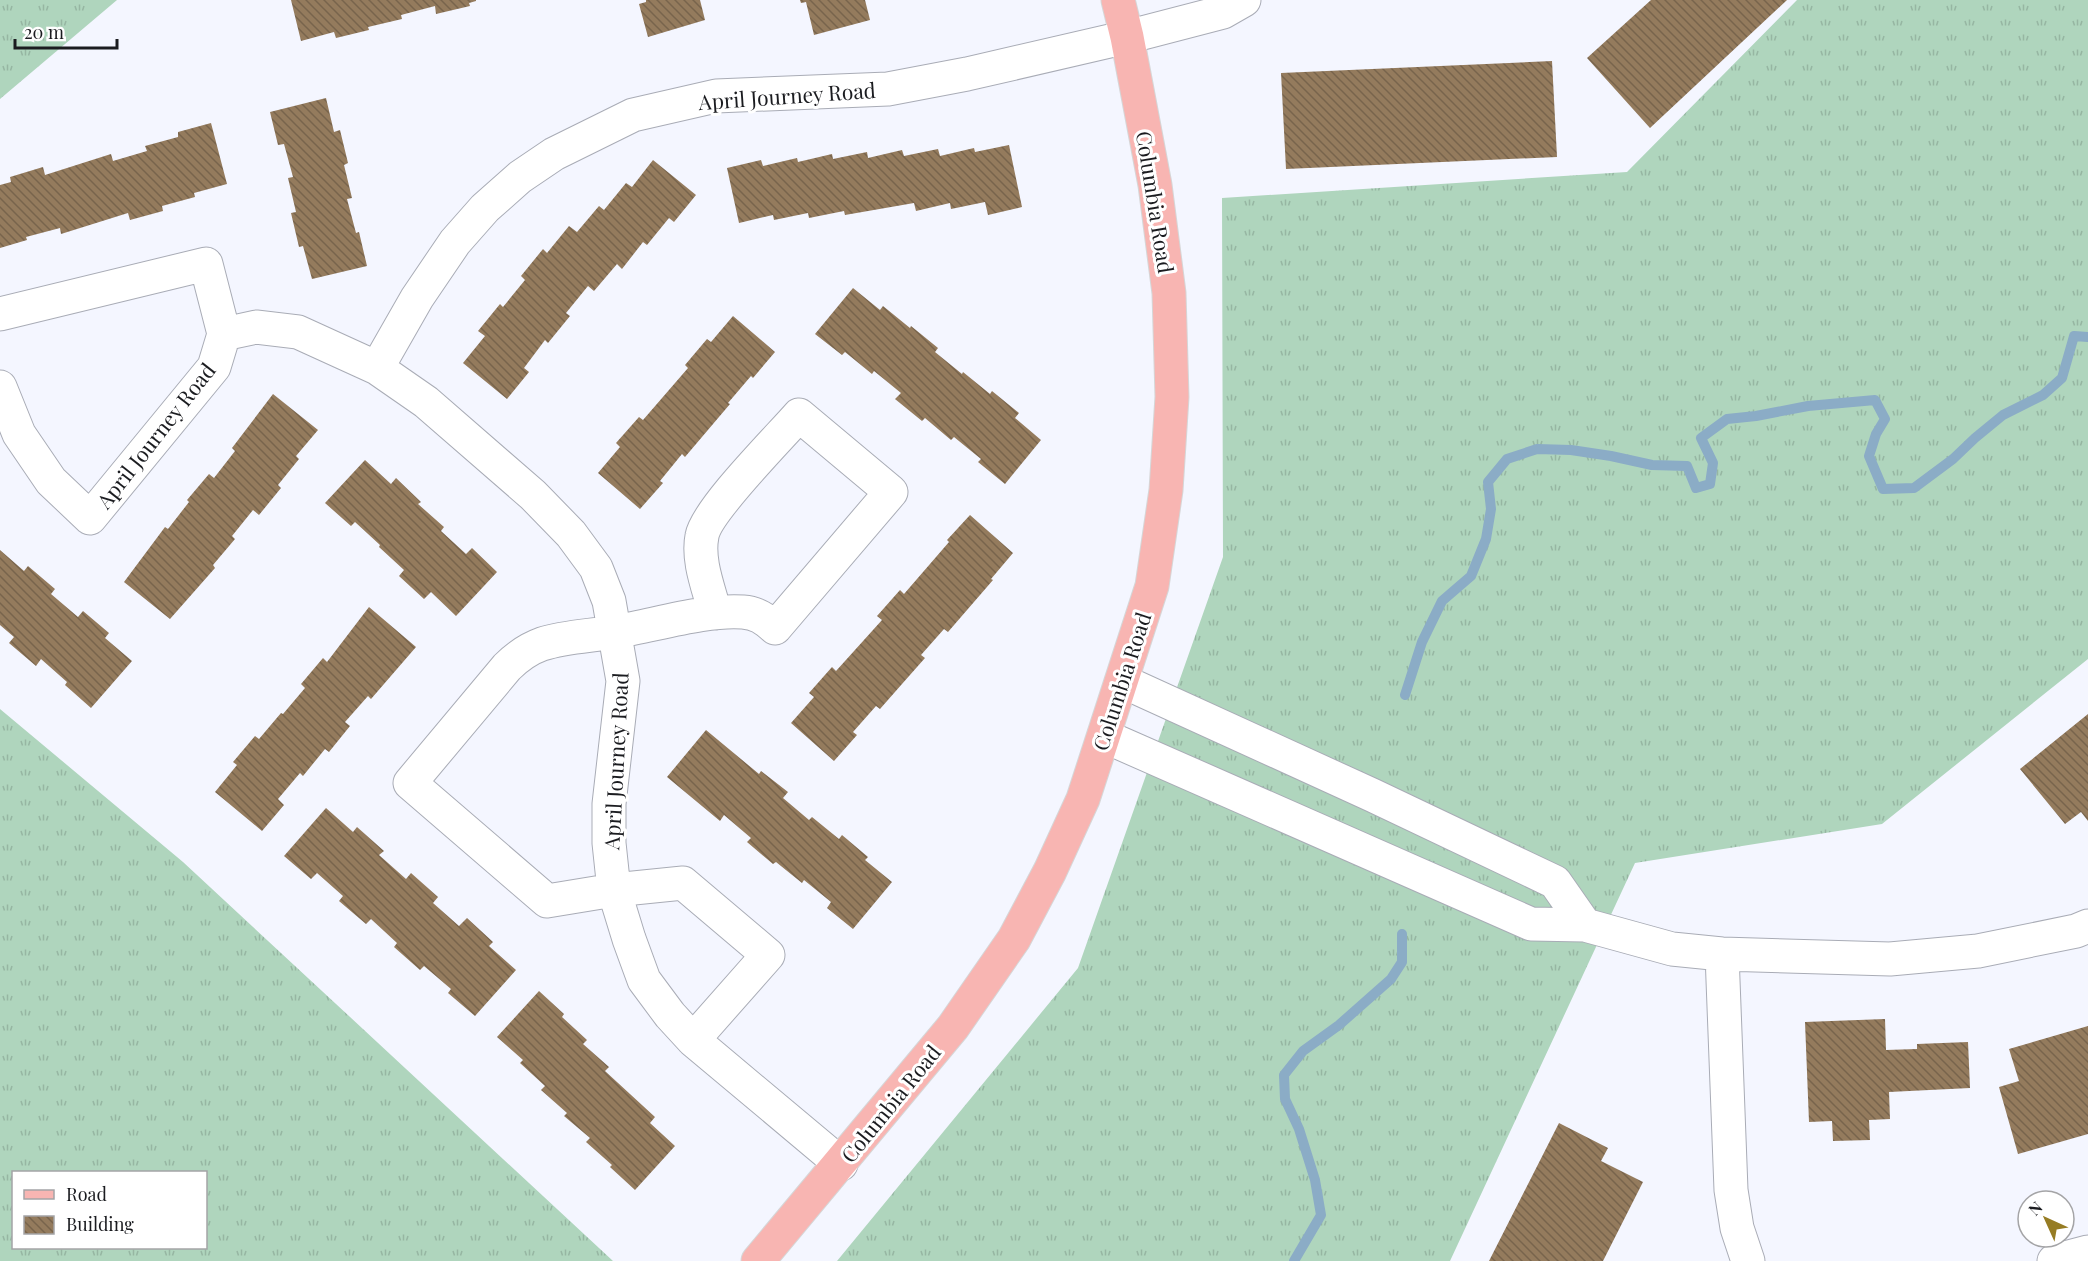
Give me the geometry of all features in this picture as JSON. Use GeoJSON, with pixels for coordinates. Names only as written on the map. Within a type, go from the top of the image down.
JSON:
{"type":"FeatureCollection","features":[{"type":"Feature","properties":{"kind":"main road","name":"Columbia Road"},"geometry":{"type":"LineString","coordinates":[[758,1261],[953,1027],[1014,939],[1050,871],[1083,799],[1152,586],[1166,490],[1172,398],[1169,293],[1155,185],[1118,0]]}},
{"type":"Feature","properties":{"kind":"street","name":"April Journey Road"},"geometry":{"type":"LineString","coordinates":[[377,368],[417,298],[455,242],[485,208],[520,177],[554,154],[633,115],[716,96],[888,89],[967,74],[1127,37],[1222,12],[1244,0]]}},
{"type":"Feature","properties":{"kind":"street"},"geometry":{"type":"LineString","coordinates":[[0,314],[206,264],[224,334]]}},
{"type":"Feature","properties":{"kind":"street","name":"April Journey Road"},"geometry":{"type":"LineString","coordinates":[[0,387],[19,434],[44,472],[90,518],[213,367],[224,334],[255,327],[298,332],[377,368],[426,402],[533,495],[571,534],[596,568],[609,601],[623,681],[609,804],[609,843],[614,890],[644,980],[670,1015],[693,1040],[841,1164]]}},
{"type":"Feature","properties":{"kind":"street"},"geometry":{"type":"LineString","coordinates":[[693,1040],[768,955],[683,883],[614,890],[547,901],[410,783],[519,655],[539,645],[562,639],[616,632],[716,613],[743,612],[760,615],[775,628],[891,492],[799,415],[711,515],[702,536],[702,560],[716,613]]}},
{"type":"Feature","properties":{"kind":"street"},"geometry":{"type":"LineString","coordinates":[[1122,681],[1555,882],[1585,925]]}},
{"type":"Feature","properties":{"kind":"street"},"geometry":{"type":"LineString","coordinates":[[1104,736],[1531,924],[1585,925],[1672,949],[1722,954],[1890,959],[1978,951],[2076,931],[2088,926]]}},
{"type":"Feature","properties":{"kind":"street"},"geometry":{"type":"LineString","coordinates":[[1722,954],[1731,1190],[1737,1228],[1748,1261]]}},
{"type":"Feature","properties":{"kind":"street"},"geometry":{"type":"LineString","coordinates":[[2054,1261],[2088,1252]]}},
{"type":"Feature","properties":{"kind":"green space"},"geometry":{"type":"Polygon","coordinates":[[[0,0],[117,0],[0,99],[0,0]]]}},
{"type":"Feature","properties":{"kind":"green space"},"geometry":{"type":"Polygon","coordinates":[[[1797,0],[2088,0],[2088,659],[1882,824],[1635,863],[1450,1261],[837,1261],[1078,968],[1223,557],[1222,198],[1627,172],[1797,0]]]}},
{"type":"Feature","properties":{"kind":"green space"},"geometry":{"type":"Polygon","coordinates":[[[0,709],[183,862],[613,1261],[0,1261],[0,709]]]}},
{"type":"Feature","properties":{"kind":"building"},"geometry":{"type":"Polygon","coordinates":[[[291,0],[476,1],[469,3],[470,6],[436,14],[435,6],[401,15],[402,19],[368,27],[369,30],[336,38],[334,32],[301,41],[291,0]]]}},
{"type":"Feature","properties":{"kind":"building"},"geometry":{"type":"Polygon","coordinates":[[[646,0],[700,0],[705,20],[648,37],[639,4],[646,0]]]}},
{"type":"Feature","properties":{"kind":"building"},"geometry":{"type":"Polygon","coordinates":[[[800,0],[865,0],[870,20],[814,35],[806,2],[801,3],[800,0]]]}},
{"type":"Feature","properties":{"kind":"building"},"geometry":{"type":"Polygon","coordinates":[[[1651,0],[1787,0],[1650,128],[1587,58],[1651,0]]]}},
{"type":"Feature","properties":{"kind":"building"},"geometry":{"type":"Polygon","coordinates":[[[1552,61],[1557,157],[1286,169],[1281,73],[1552,61]]]}},
{"type":"Feature","properties":{"kind":"building"},"geometry":{"type":"Polygon","coordinates":[[[326,98],[334,132],[340,130],[348,163],[344,165],[352,198],[347,199],[356,233],[359,232],[367,266],[312,279],[303,246],[299,247],[291,213],[296,212],[288,178],[293,177],[284,144],[278,145],[270,112],[326,98]]]}},
{"type":"Feature","properties":{"kind":"building"},"geometry":{"type":"Polygon","coordinates":[[[211,123],[227,184],[194,193],[195,197],[162,206],[163,211],[130,220],[128,213],[61,234],[60,228],[26,237],[27,240],[0,248],[0,185],[11,182],[10,177],[43,167],[45,175],[111,154],[113,161],[147,151],[145,146],[178,137],[178,132],[211,123]]]}},
{"type":"Feature","properties":{"kind":"building"},"geometry":{"type":"Polygon","coordinates":[[[1009,145],[1022,207],[988,215],[985,202],[951,209],[950,203],[916,211],[914,203],[845,215],[844,211],[809,218],[808,213],[774,220],[773,215],[739,223],[727,168],[761,160],[763,166],[797,158],[798,162],[832,154],[833,159],[867,152],[868,158],[902,150],[904,156],[938,149],[940,156],[974,148],[975,152],[1009,145]]]}},
{"type":"Feature","properties":{"kind":"building"},"geometry":{"type":"Polygon","coordinates":[[[653,160],[696,195],[674,222],[669,218],[647,245],[643,242],[622,269],[617,264],[594,291],[588,286],[566,313],[570,316],[548,343],[545,340],[524,368],[529,372],[507,399],[463,363],[485,336],[478,331],[500,304],[503,307],[525,280],[521,276],[543,249],[547,253],[569,226],[577,232],[599,206],[604,210],[626,183],[632,187],[653,160]]]}},
{"type":"Feature","properties":{"kind":"building"},"geometry":{"type":"Polygon","coordinates":[[[853,288],[880,310],[883,306],[910,328],[911,326],[938,348],[935,352],[962,374],[963,372],[990,394],[992,391],[1019,413],[1015,418],[1041,440],[1005,484],[978,462],[981,459],[954,437],[951,440],[925,418],[922,421],[895,399],[901,393],[874,371],[872,374],[845,352],[842,355],[815,334],[853,288]]]}},
{"type":"Feature","properties":{"kind":"building"},"geometry":{"type":"Polygon","coordinates":[[[733,316],[775,352],[753,378],[751,376],[685,457],[682,454],[660,481],[663,483],[640,509],[598,473],[620,447],[616,443],[639,417],[643,420],[688,368],[685,365],[707,339],[711,342],[733,316]]]}},
{"type":"Feature","properties":{"kind":"building"},"geometry":{"type":"Polygon","coordinates":[[[273,394],[318,430],[296,456],[299,459],[278,485],[281,488],[259,515],[253,510],[232,536],[235,539],[213,565],[215,568],[170,619],[124,582],[209,474],[214,478],[235,451],[232,448],[273,394]]]}},
{"type":"Feature","properties":{"kind":"building"},"geometry":{"type":"Polygon","coordinates":[[[365,460],[391,484],[396,478],[421,502],[418,504],[444,527],[441,531],[466,554],[472,548],[497,572],[456,616],[431,592],[424,599],[399,576],[404,570],[379,547],[380,545],[355,522],[351,526],[325,503],[365,460]]]}},
{"type":"Feature","properties":{"kind":"building"},"geometry":{"type":"Polygon","coordinates":[[[970,515],[1013,553],[948,632],[944,629],[921,655],[925,658],[880,709],[876,706],[853,732],[857,735],[834,761],[791,723],[814,697],[809,693],[832,667],[836,671],[882,620],[877,616],[900,590],[904,594],[970,515]]]}},
{"type":"Feature","properties":{"kind":"building"},"geometry":{"type":"Polygon","coordinates":[[[0,550],[24,571],[28,566],[55,589],[51,594],[78,617],[83,611],[109,633],[105,638],[132,661],[91,708],[41,659],[36,666],[9,643],[14,637],[0,625],[0,550]]]}},
{"type":"Feature","properties":{"kind":"building"},"geometry":{"type":"Polygon","coordinates":[[[369,607],[416,647],[371,699],[368,696],[345,722],[350,726],[329,752],[325,749],[303,776],[300,773],[278,799],[284,805],[262,831],[215,792],[237,765],[233,762],[255,736],[259,739],[281,713],[283,714],[305,688],[301,684],[323,658],[327,662],[369,607]]]}},
{"type":"Feature","properties":{"kind":"building"},"geometry":{"type":"Polygon","coordinates":[[[2088,714],[2088,821],[2081,812],[2065,824],[2020,769],[2088,714]]]}},
{"type":"Feature","properties":{"kind":"building"},"geometry":{"type":"Polygon","coordinates":[[[706,730],[759,774],[761,771],[788,792],[783,798],[809,820],[812,817],[839,839],[842,835],[868,857],[865,860],[892,882],[853,929],[827,908],[831,902],[804,880],[802,883],[776,862],[773,864],[747,842],[751,838],[724,815],[720,821],[667,777],[706,730]]]}},
{"type":"Feature","properties":{"kind":"building"},"geometry":{"type":"Polygon","coordinates":[[[326,808],[353,832],[357,827],[384,851],[379,855],[406,879],[411,873],[438,897],[433,903],[459,926],[467,918],[493,942],[489,946],[516,970],[475,1016],[448,993],[451,989],[424,966],[420,970],[394,947],[397,943],[371,919],[366,924],[339,901],[343,896],[317,873],[311,879],[284,856],[326,808]]]}},
{"type":"Feature","properties":{"kind":"building"},"geometry":{"type":"Polygon","coordinates":[[[539,991],[587,1040],[583,1044],[609,1067],[605,1071],[655,1117],[650,1123],[675,1146],[635,1190],[586,1142],[590,1138],[564,1116],[567,1113],[541,1090],[545,1086],[520,1063],[523,1060],[497,1037],[539,991]]]}},
{"type":"Feature","properties":{"kind":"building"},"geometry":{"type":"Polygon","coordinates":[[[1885,1019],[1886,1050],[1917,1049],[1917,1044],[1968,1042],[1970,1088],[1889,1092],[1890,1119],[1869,1120],[1870,1140],[1833,1141],[1832,1121],[1809,1122],[1805,1022],[1885,1019]]]}},
{"type":"Feature","properties":{"kind":"building"},"geometry":{"type":"Polygon","coordinates":[[[2088,1026],[2088,1134],[2018,1154],[1999,1087],[2019,1081],[2009,1049],[2088,1026]]]}},
{"type":"Feature","properties":{"kind":"building"},"geometry":{"type":"Polygon","coordinates":[[[1559,1123],[1608,1148],[1601,1161],[1643,1182],[1603,1261],[1489,1261],[1559,1123]]]}},
{"type":"Feature","properties":{"kind":"waterway"},"geometry":{"type":"LineString","coordinates":[[1405,695],[1422,642],[1442,601],[1471,576],[1486,539],[1491,509],[1488,482],[1507,459],[1537,449],[1571,450],[1652,465],[1687,466],[1696,488],[1710,484],[1713,463],[1701,438],[1727,419],[1808,406],[1875,400],[1885,419],[1876,434],[1869,456],[1883,489],[1914,488],[1953,459],[2003,415],[2043,395],[2062,378],[2074,336],[2088,337]]}},
{"type":"Feature","properties":{"kind":"waterway"},"geometry":{"type":"LineString","coordinates":[[1294,1261],[1321,1215],[1315,1180],[1299,1129],[1285,1099],[1284,1075],[1303,1051],[1339,1025],[1391,979],[1402,962],[1402,934]]}}]}
